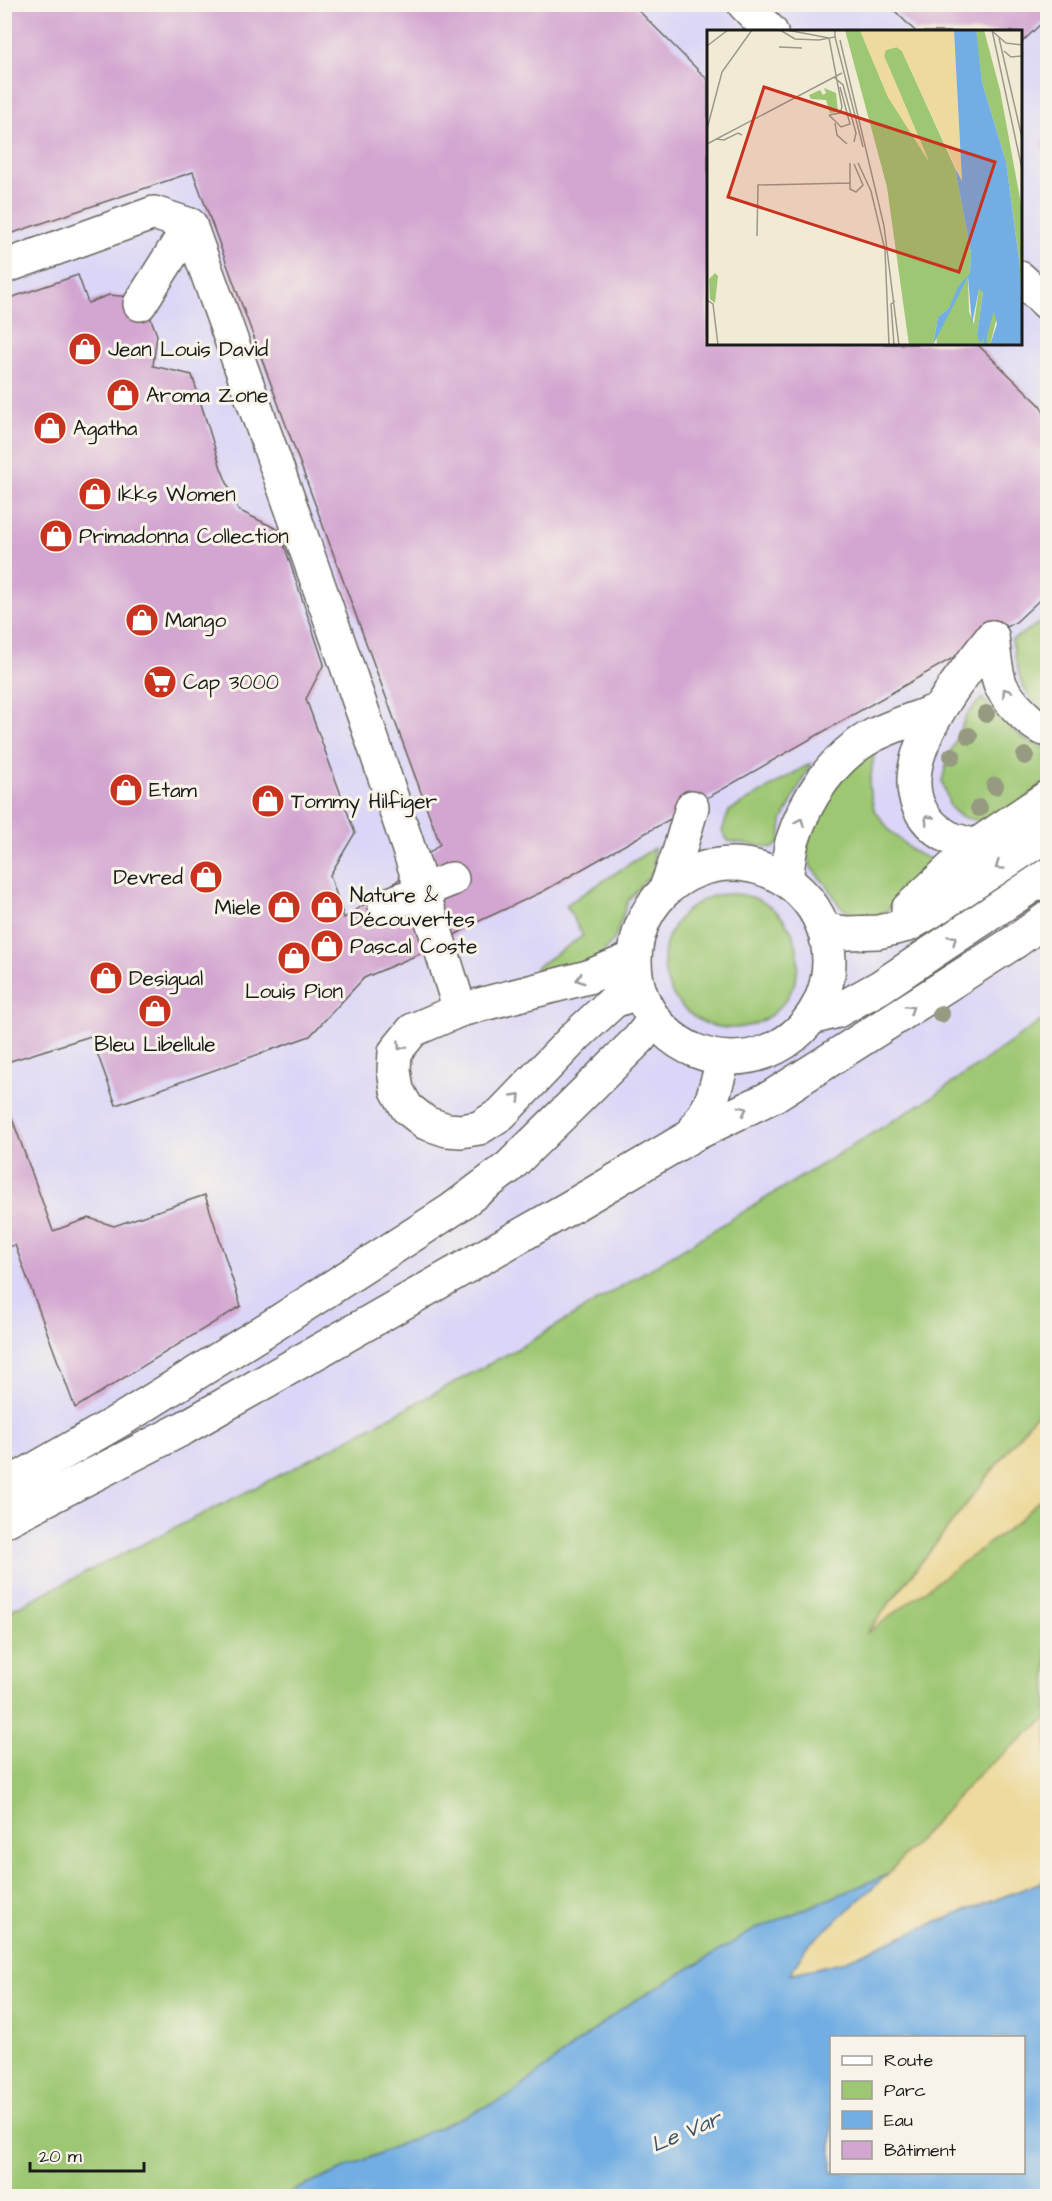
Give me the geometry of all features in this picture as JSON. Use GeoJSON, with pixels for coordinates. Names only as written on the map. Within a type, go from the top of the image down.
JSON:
{"type":"FeatureCollection","features":[{"type":"Feature","properties":{"kind":"street"},"geometry":{"type":"LineString","coordinates":[[744,4],[769,30]]}},
{"type":"Feature","properties":{"kind":"street"},"geometry":{"type":"LineString","coordinates":[[4,267],[154,213],[190,225]]}},
{"type":"Feature","properties":{"kind":"street"},"geometry":{"type":"LineString","coordinates":[[140,304],[190,225]]}},
{"type":"Feature","properties":{"kind":"street"},"geometry":{"type":"LineString","coordinates":[[190,225],[288,497],[438,885],[460,1010]]}},
{"type":"Feature","properties":{"kind":"street"},"geometry":{"type":"LineString","coordinates":[[1022,280],[1047,304]]}},
{"type":"Feature","properties":{"kind":"street"},"geometry":{"type":"LineString","coordinates":[[975,846],[949,837],[929,821],[916,805],[914,773],[919,747],[938,710],[992,637],[1001,687],[1020,711],[1041,729],[1047,730]]}},
{"type":"Feature","properties":{"kind":"street"},"geometry":{"type":"LineString","coordinates":[[786,879],[792,843],[810,799],[837,762],[855,746],[874,735],[938,710]]}},
{"type":"Feature","properties":{"kind":"street"},"geometry":{"type":"LineString","coordinates":[[878,932],[903,914],[975,846],[1047,797]]}},
{"type":"Feature","properties":{"kind":"street"},"geometry":{"type":"LineString","coordinates":[[666,888],[692,807]]}},
{"type":"Feature","properties":{"kind":"street"},"geometry":{"type":"LineString","coordinates":[[825,930],[847,933],[878,932],[908,924],[930,912],[1047,834]]}},
{"type":"Feature","properties":{"kind":"street"},"geometry":{"type":"LineString","coordinates":[[724,863],[756,866],[786,879],[809,901],[825,930],[830,962],[825,992],[811,1018],[790,1040],[763,1054],[733,1059],[724,1058],[704,1055],[676,1041],[654,1020],[645,1007],[635,975],[634,958],[638,932],[649,908],[666,888],[693,871],[724,863]]}},
{"type":"Feature","properties":{"kind":"street"},"geometry":{"type":"LineString","coordinates":[[811,1018],[837,1011],[880,987],[1047,875]]}},
{"type":"Feature","properties":{"kind":"street"},"geometry":{"type":"LineString","coordinates":[[385,906],[438,885]]}},
{"type":"Feature","properties":{"kind":"street"},"geometry":{"type":"LineString","coordinates":[[4,1521],[183,1428],[691,1136],[773,1096],[1016,941],[1047,918]]}},
{"type":"Feature","properties":{"kind":"street"},"geometry":{"type":"LineString","coordinates":[[634,958],[588,977],[460,1010],[412,1030],[395,1052],[394,1070],[397,1090],[407,1108],[426,1123],[447,1130],[461,1131],[479,1128],[501,1114],[577,1035],[614,1001],[639,992]]}},
{"type":"Feature","properties":{"kind":"street"},"geometry":{"type":"LineString","coordinates":[[4,1487],[123,1418],[272,1326],[453,1209],[509,1167],[639,1039],[654,1020]]}},
{"type":"Feature","properties":{"kind":"street"},"geometry":{"type":"LineString","coordinates":[[691,1136],[711,1103],[724,1058]]}},
{"type":"Feature","properties":{"kind":"shaded area"},"geometry":{"type":"Polygon","coordinates":[[[5,5],[1047,5],[1047,1017],[932,1097],[528,1343],[296,1467],[5,1613],[5,5]]]}},
{"type":"Feature","properties":{"kind":"green space"},"geometry":{"type":"Polygon","coordinates":[[[1047,618],[1047,711],[1030,698],[1025,690],[1018,671],[1012,640],[1047,618]]]}},
{"type":"Feature","properties":{"kind":"green space"},"geometry":{"type":"Polygon","coordinates":[[[982,698],[1019,735],[1047,748],[1047,784],[999,815],[981,821],[961,817],[950,807],[942,781],[948,758],[966,716],[982,698]]]}},
{"type":"Feature","properties":{"kind":"green space"},"geometry":{"type":"Polygon","coordinates":[[[875,750],[869,787],[874,809],[889,830],[914,852],[936,862],[935,868],[884,913],[869,918],[854,917],[839,905],[829,888],[812,869],[807,854],[811,826],[838,780],[875,750]]]}},
{"type":"Feature","properties":{"kind":"green space"},"geometry":{"type":"Polygon","coordinates":[[[811,763],[782,821],[780,843],[773,848],[728,841],[722,831],[729,811],[811,763]]]}},
{"type":"Feature","properties":{"kind":"green space"},"geometry":{"type":"Polygon","coordinates":[[[654,848],[653,871],[628,901],[614,940],[599,957],[540,979],[536,967],[583,936],[566,905],[654,848]]]}},
{"type":"Feature","properties":{"kind":"green space"},"geometry":{"type":"Polygon","coordinates":[[[731,894],[757,899],[778,914],[793,935],[798,961],[793,987],[778,1008],[757,1023],[731,1028],[705,1023],[684,1008],[669,987],[664,961],[669,935],[684,914],[705,899],[731,894]]]}},
{"type":"Feature","properties":{"kind":"green space"},"geometry":{"type":"Polygon","coordinates":[[[1047,1017],[1047,1400],[868,1631],[1016,1523],[1047,1492],[1047,1718],[979,1774],[887,1875],[754,1930],[621,2009],[508,2097],[282,2196],[5,2196],[5,1613],[296,1467],[528,1343],[932,1097],[1047,1017]]]}},
{"type":"Feature","properties":{"kind":"sand"},"geometry":{"type":"Polygon","coordinates":[[[1047,1400],[1047,1492],[1016,1523],[866,1634],[1047,1400]]]}},
{"type":"Feature","properties":{"kind":"sand"},"geometry":{"type":"Polygon","coordinates":[[[1047,1718],[1047,1880],[919,1929],[842,1962],[789,1974],[806,1947],[887,1875],[979,1774],[1047,1718]]]}},
{"type":"Feature","properties":{"kind":"water","name":"Le Var"},"geometry":{"type":"Polygon","coordinates":[[[887,1875],[806,1947],[790,1974],[842,1962],[919,1929],[1047,1880],[1047,2196],[282,2196],[508,2097],[621,2009],[754,1930],[887,1875]]]}},
{"type":"Feature","properties":{"kind":"building"},"geometry":{"type":"Polygon","coordinates":[[[4,4],[632,4],[707,79],[707,345],[978,345],[1040,405],[1048,421],[1048,592],[1016,622],[542,892],[475,923],[431,949],[364,978],[310,1036],[116,1105],[91,1036],[4,1063],[4,300],[78,275],[88,303],[109,295],[132,297],[148,311],[157,335],[153,366],[192,375],[221,468],[238,510],[279,530],[324,664],[306,699],[355,833],[330,875],[344,918],[386,890],[440,844],[193,172],[4,236],[4,4]]]}},
{"type":"Feature","properties":{"kind":"building"},"geometry":{"type":"Polygon","coordinates":[[[889,5],[1048,5],[1048,17],[1022,42],[1022,30],[914,30],[889,5]]]}},
{"type":"Feature","properties":{"kind":"building"},"geometry":{"type":"Polygon","coordinates":[[[1048,136],[1048,152],[1040,144],[1048,136]]]}},
{"type":"Feature","properties":{"kind":"building"},"geometry":{"type":"Polygon","coordinates":[[[5,1099],[53,1231],[89,1218],[114,1226],[205,1195],[241,1306],[75,1408],[15,1245],[4,1248],[5,1099]]]}},
{"type":"Feature","properties":{"kind":"place","name":"Jean Louis David"},"geometry":{"type":"Point","coordinates":[85,349]}},
{"type":"Feature","properties":{"kind":"place","name":"Aroma Zone"},"geometry":{"type":"Point","coordinates":[123,395]}},
{"type":"Feature","properties":{"kind":"place","name":"Agatha"},"geometry":{"type":"Point","coordinates":[50,428]}},
{"type":"Feature","properties":{"kind":"place","name":"Ikks Women"},"geometry":{"type":"Point","coordinates":[95,494]}},
{"type":"Feature","properties":{"kind":"place","name":"Primadonna Collection"},"geometry":{"type":"Point","coordinates":[56,536]}},
{"type":"Feature","properties":{"kind":"place","name":"Mango"},"geometry":{"type":"Point","coordinates":[142,620]}},
{"type":"Feature","properties":{"kind":"place","name":"Cap 3000"},"geometry":{"type":"Point","coordinates":[160,682]}},
{"type":"Feature","properties":{"kind":"place","name":"Etam"},"geometry":{"type":"Point","coordinates":[126,790]}},
{"type":"Feature","properties":{"kind":"place","name":"Tommy Hilfiger"},"geometry":{"type":"Point","coordinates":[268,801]}},
{"type":"Feature","properties":{"kind":"place","name":"Devred"},"geometry":{"type":"Point","coordinates":[206,877]}},
{"type":"Feature","properties":{"kind":"place","name":"Miele"},"geometry":{"type":"Point","coordinates":[284,907]}},
{"type":"Feature","properties":{"kind":"place","name":"Nature & Découvertes"},"geometry":{"type":"Point","coordinates":[327,907]}},
{"type":"Feature","properties":{"kind":"place","name":"Pascal Coste"},"geometry":{"type":"Point","coordinates":[327,946]}},
{"type":"Feature","properties":{"kind":"place","name":"Louis Pion"},"geometry":{"type":"Point","coordinates":[294,958]}},
{"type":"Feature","properties":{"kind":"place","name":"Desigual"},"geometry":{"type":"Point","coordinates":[106,978]}},
{"type":"Feature","properties":{"kind":"place","name":"Bleu Libellule"},"geometry":{"type":"Point","coordinates":[155,1011]}}]}
